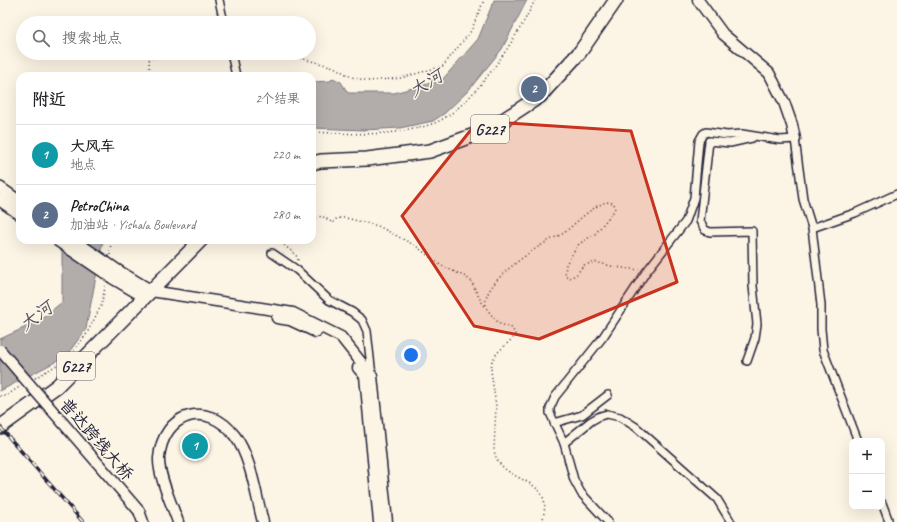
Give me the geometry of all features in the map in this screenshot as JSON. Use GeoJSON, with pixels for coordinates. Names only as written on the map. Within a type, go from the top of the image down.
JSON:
{"type":"FeatureCollection","features":[{"type":"Feature","properties":{"kind":"highway","name":"G227"},"geometry":{"type":"LineString","coordinates":[[316,162],[367,159],[430,151],[488,130],[540,96],[580,52],[616,0]]}},
{"type":"Feature","properties":{"kind":"highway","name":"G227"},"geometry":{"type":"LineString","coordinates":[[0,427],[57,386],[197,244]]}},
{"type":"Feature","properties":{"kind":"main road"},"geometry":{"type":"LineString","coordinates":[[0,188],[16,199]]}},
{"type":"Feature","properties":{"kind":"main road"},"geometry":{"type":"LineString","coordinates":[[0,200],[16,211]]}},
{"type":"Feature","properties":{"kind":"main road"},"geometry":{"type":"LineString","coordinates":[[63,244],[112,275],[148,294]]}},
{"type":"Feature","properties":{"kind":"main road"},"geometry":{"type":"LineString","coordinates":[[77,244],[112,275]]}},
{"type":"Feature","properties":{"kind":"street"},"geometry":{"type":"LineString","coordinates":[[698,0],[723,34],[764,68],[774,80],[792,125],[803,199],[812,228],[821,304],[823,350],[857,438]]}},
{"type":"Feature","properties":{"kind":"street"},"geometry":{"type":"LineString","coordinates":[[220,2],[223,16]]}},
{"type":"Feature","properties":{"kind":"street"},"geometry":{"type":"LineString","coordinates":[[233,60],[235,72]]}},
{"type":"Feature","properties":{"kind":"street"},"geometry":{"type":"LineString","coordinates":[[608,522],[581,493],[574,480],[564,443],[554,423],[550,408],[555,397],[607,332],[646,272],[678,232],[691,209],[694,198],[699,141],[703,134],[710,132],[727,135],[742,134],[780,140],[795,139]]}},
{"type":"Feature","properties":{"kind":"street"},"geometry":{"type":"LineString","coordinates":[[747,361],[755,338],[757,324],[753,286],[752,232],[710,232],[702,226],[700,214],[709,141],[730,143],[758,137]]}},
{"type":"Feature","properties":{"kind":"street"},"geometry":{"type":"LineString","coordinates":[[812,228],[855,213],[897,194]]}},
{"type":"Feature","properties":{"kind":"street"},"geometry":{"type":"LineString","coordinates":[[272,253],[297,270],[329,300],[352,312],[362,320],[367,331],[387,522]]}},
{"type":"Feature","properties":{"kind":"street"},"geometry":{"type":"LineString","coordinates":[[148,294],[293,313],[341,337],[372,376]]}},
{"type":"Feature","properties":{"kind":"street"},"geometry":{"type":"LineString","coordinates":[[148,294],[290,320],[336,342],[365,376],[379,522]]}},
{"type":"Feature","properties":{"kind":"street","name":"普达跨线大桥"},"geometry":{"type":"LineString","coordinates":[[0,350],[139,511],[143,522]]}},
{"type":"Feature","properties":{"kind":"street"},"geometry":{"type":"LineString","coordinates":[[554,423],[582,415],[608,395]]}},
{"type":"Feature","properties":{"kind":"street"},"geometry":{"type":"LineString","coordinates":[[178,522],[163,478],[159,460],[162,441],[172,425],[188,415],[205,414],[220,422],[234,435],[244,450],[263,522]]}},
{"type":"Feature","properties":{"kind":"street"},"geometry":{"type":"LineString","coordinates":[[564,443],[591,421],[600,416],[614,415],[620,417],[636,427],[716,500],[731,522]]}},
{"type":"Feature","properties":{"kind":"street"},"geometry":{"type":"LineString","coordinates":[[885,510],[888,519]]}},
{"type":"Feature","properties":{"kind":"path"},"geometry":{"type":"LineString","coordinates":[[308,60],[334,67],[351,77],[370,80],[401,78],[443,66],[471,31],[484,0]]}},
{"type":"Feature","properties":{"kind":"path"},"geometry":{"type":"LineString","coordinates":[[316,132],[375,134],[404,131],[434,124],[458,109],[483,81],[503,54],[526,18],[535,0]]}},
{"type":"Feature","properties":{"kind":"path"},"geometry":{"type":"LineString","coordinates":[[149,60],[150,72]]}},
{"type":"Feature","properties":{"kind":"path"},"geometry":{"type":"LineString","coordinates":[[486,306],[486,297],[488,292],[497,280],[538,248],[561,235],[575,222],[606,202],[614,203],[615,208],[613,212],[596,233],[579,244],[566,264],[565,275],[570,278],[584,265],[595,262],[646,272]]}},
{"type":"Feature","properties":{"kind":"path"},"geometry":{"type":"LineString","coordinates":[[316,218],[322,216],[333,223],[337,218],[346,218],[378,226],[416,246],[440,265],[466,277],[471,281],[480,301],[486,306],[496,321],[512,328],[515,334],[511,341],[494,357],[491,366],[496,406],[495,456],[505,470],[525,482],[542,495],[545,504],[543,522]]}},
{"type":"Feature","properties":{"kind":"path"},"geometry":{"type":"LineString","coordinates":[[110,257],[111,244]]}},
{"type":"Feature","properties":{"kind":"path"},"geometry":{"type":"LineString","coordinates":[[283,244],[296,255],[300,265],[297,270]]}},
{"type":"Feature","properties":{"kind":"path"},"geometry":{"type":"LineString","coordinates":[[30,381],[67,359],[86,335],[101,306],[112,275]]}},
{"type":"Feature","properties":{"kind":"path"},"geometry":{"type":"LineString","coordinates":[[0,396],[6,396],[24,384]]}},
{"type":"Feature","properties":{"kind":"highlighted area"},"geometry":{"type":"Polygon","coordinates":[[[478,121],[631,131],[677,282],[539,339],[474,326],[402,216],[478,121]]]}},
{"type":"Feature","properties":{"kind":"shaded area"},"geometry":{"type":"Polygon","coordinates":[[[494,0],[527,0],[502,49],[468,91],[445,113],[433,121],[400,128],[364,130],[316,128],[316,82],[330,81],[333,78],[341,82],[348,93],[394,93],[442,80],[478,39],[494,0]]]}},
{"type":"Feature","properties":{"kind":"shaded area"},"geometry":{"type":"Polygon","coordinates":[[[62,244],[102,244],[86,329],[69,352],[57,361],[0,391],[0,339],[39,321],[62,302],[62,244]]]}},
{"type":"Feature","properties":{"kind":"railway"},"geometry":{"type":"LineString","coordinates":[[0,427],[83,522]]}},
{"type":"Feature","properties":{"kind":"place","name":"PetroChina"},"geometry":{"type":"Point","coordinates":[534,89]}},
{"type":"Feature","properties":{"kind":"place","name":"大风车"},"geometry":{"type":"Point","coordinates":[195,446]}},
{"type":"Feature","properties":{"kind":"water label","name":"大河"},"geometry":{"type":"Point","coordinates":[426,83]}},
{"type":"Feature","properties":{"kind":"water label","name":"大河"},"geometry":{"type":"Point","coordinates":[36,316]}}]}
